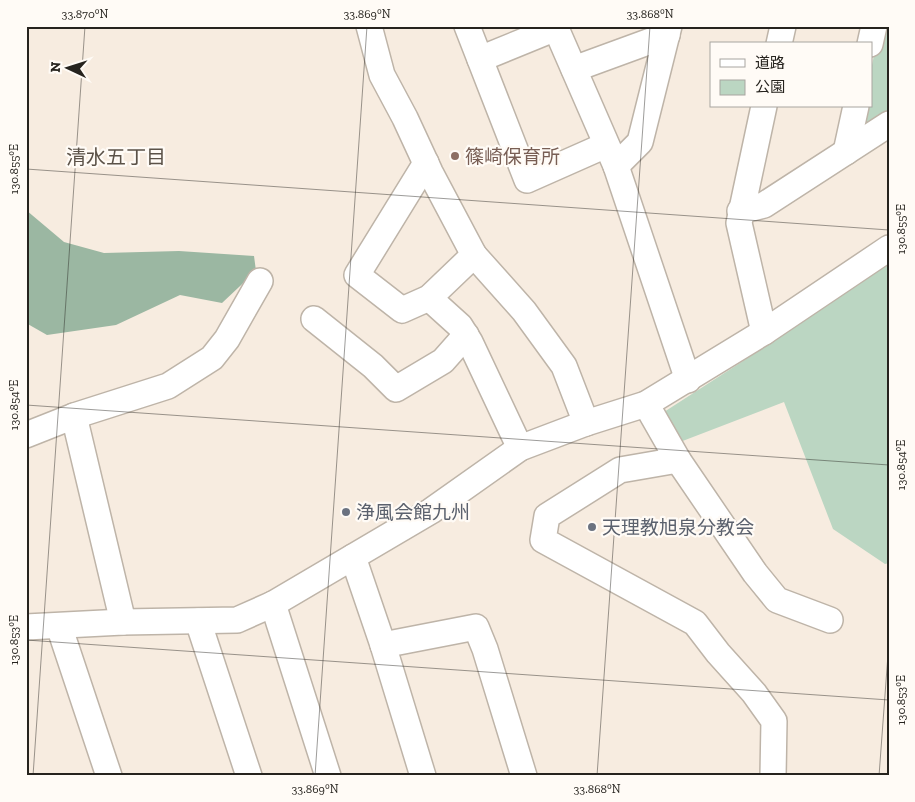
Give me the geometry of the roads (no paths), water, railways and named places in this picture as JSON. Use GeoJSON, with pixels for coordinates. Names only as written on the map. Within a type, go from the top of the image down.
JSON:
{"type":"FeatureCollection","features":[{"type":"Feature","properties":{"kind":"street"},"geometry":{"type":"LineString","coordinates":[[369,26],[382,75],[474,255],[524,311],[564,366],[586,423]]}},
{"type":"Feature","properties":{"kind":"street"},"geometry":{"type":"LineString","coordinates":[[467,26],[526,180],[611,155],[640,142],[668,30]]}},
{"type":"Feature","properties":{"kind":"street"},"geometry":{"type":"LineString","coordinates":[[779,42],[783,26]]}},
{"type":"Feature","properties":{"kind":"street"},"geometry":{"type":"LineString","coordinates":[[870,42],[874,26]]}},
{"type":"Feature","properties":{"kind":"street"},"geometry":{"type":"LineString","coordinates":[[480,59],[556,27],[611,155],[688,380]]}},
{"type":"Feature","properties":{"kind":"street"},"geometry":{"type":"LineString","coordinates":[[574,69],[668,30]]}},
{"type":"Feature","properties":{"kind":"street"},"geometry":{"type":"LineString","coordinates":[[764,108],[738,223],[764,332]]}},
{"type":"Feature","properties":{"kind":"street"},"geometry":{"type":"LineString","coordinates":[[846,152],[856,108]]}},
{"type":"Feature","properties":{"kind":"street"},"geometry":{"type":"LineString","coordinates":[[740,211],[764,205],[889,124]]}},
{"type":"Feature","properties":{"kind":"street"},"geometry":{"type":"LineString","coordinates":[[426,163],[357,275],[402,310],[429,298],[474,255]]}},
{"type":"Feature","properties":{"kind":"street"},"geometry":{"type":"LineString","coordinates":[[26,626],[237,620],[273,604],[431,511],[520,448],[586,423],[646,404],[764,332],[889,248]]}},
{"type":"Feature","properties":{"kind":"street"},"geometry":{"type":"LineString","coordinates":[[26,435],[74,416],[168,386],[212,358],[227,339],[260,281]]}},
{"type":"Feature","properties":{"kind":"street"},"geometry":{"type":"LineString","coordinates":[[429,298],[460,326],[466,335],[520,448]]}},
{"type":"Feature","properties":{"kind":"street"},"geometry":{"type":"LineString","coordinates":[[314,319],[373,366],[396,389],[443,361],[466,335]]}},
{"type":"Feature","properties":{"kind":"street"},"geometry":{"type":"LineString","coordinates":[[646,404],[678,460],[755,573],[777,600],[830,620]]}},
{"type":"Feature","properties":{"kind":"street"},"geometry":{"type":"LineString","coordinates":[[74,416],[124,622]]}},
{"type":"Feature","properties":{"kind":"street"},"geometry":{"type":"LineString","coordinates":[[678,460],[620,470],[547,516],[543,540],[694,623],[754,693],[774,721],[773,776]]}},
{"type":"Feature","properties":{"kind":"street"},"geometry":{"type":"LineString","coordinates":[[353,557],[383,645],[423,776]]}},
{"type":"Feature","properties":{"kind":"street"},"geometry":{"type":"LineString","coordinates":[[273,604],[328,776]]}},
{"type":"Feature","properties":{"kind":"street"},"geometry":{"type":"LineString","coordinates":[[198,621],[249,776]]}},
{"type":"Feature","properties":{"kind":"street"},"geometry":{"type":"LineString","coordinates":[[59,626],[109,776]]}},
{"type":"Feature","properties":{"kind":"street"},"geometry":{"type":"LineString","coordinates":[[383,645],[476,627],[485,650],[524,776]]}},
{"type":"Feature","properties":{"kind":"place","name":"篠崎保育所"},"geometry":{"type":"Point","coordinates":[455,156]}},
{"type":"Feature","properties":{"kind":"place","name":"浄風会館九州"},"geometry":{"type":"Point","coordinates":[346,512]}},
{"type":"Feature","properties":{"kind":"place","name":"天理教旭泉分教会"},"geometry":{"type":"Point","coordinates":[592,527]}},
{"type":"Feature","properties":{"kind":"district","name":"清水五丁目"},"geometry":{"type":"Point","coordinates":[116,157]}}]}
